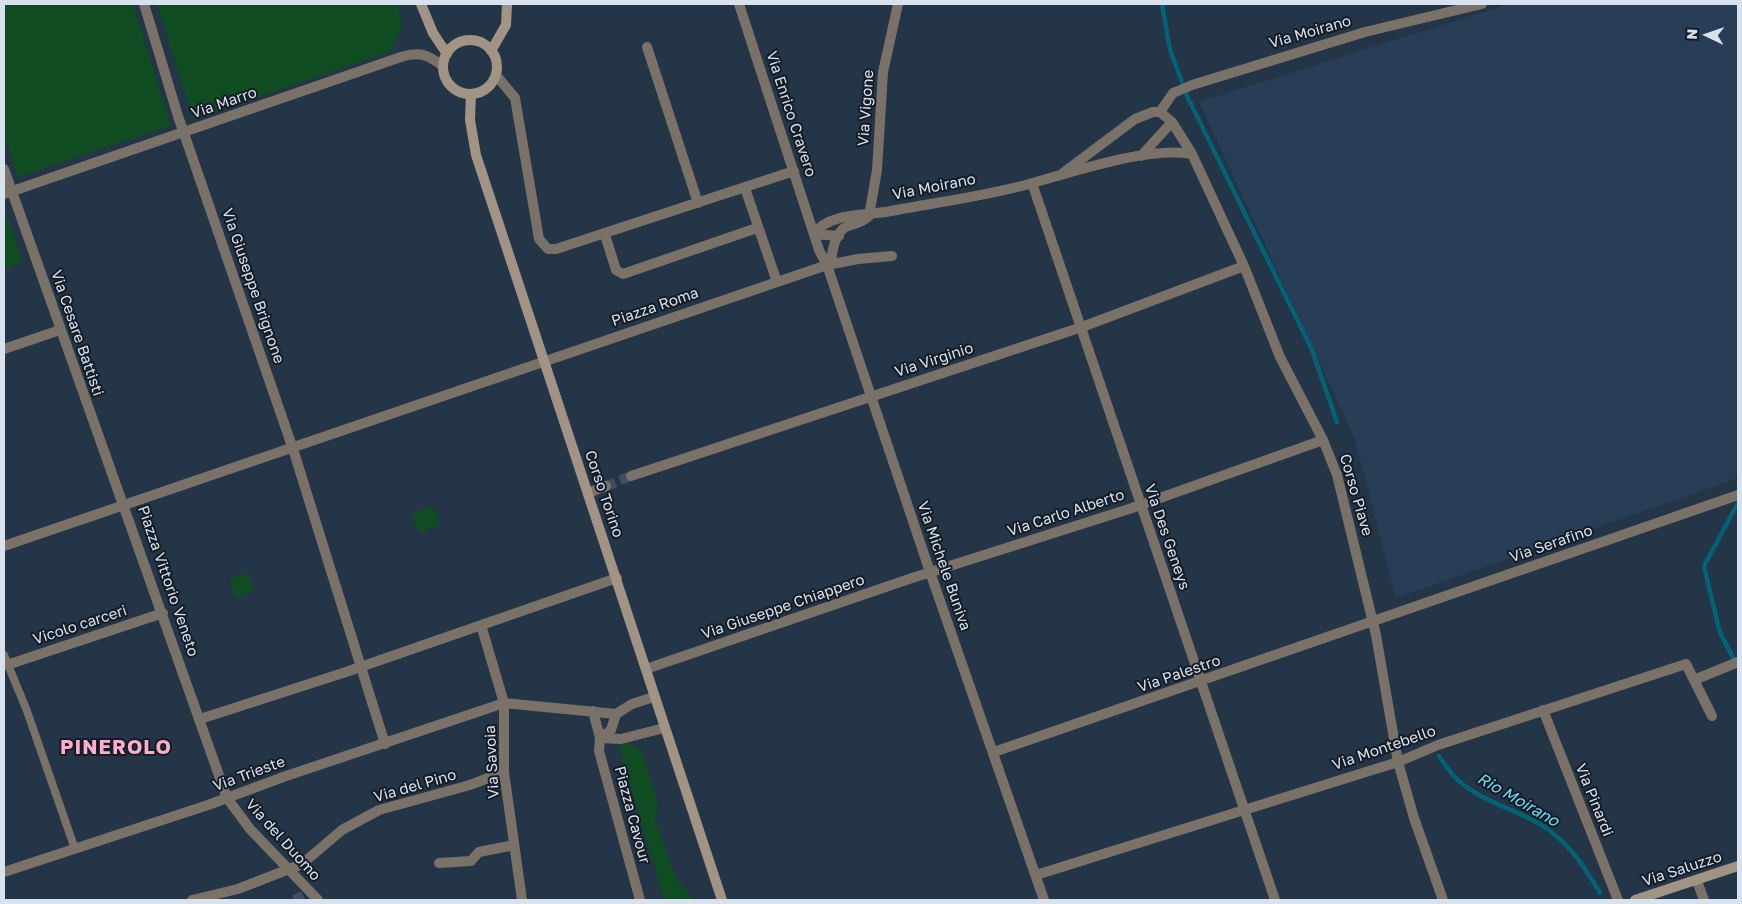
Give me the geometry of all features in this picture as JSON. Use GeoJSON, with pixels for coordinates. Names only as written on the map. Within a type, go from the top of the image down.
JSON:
{"type":"FeatureCollection","features":[{"type":"Feature","properties":{"kind":"main road"},"geometry":{"type":"LineString","coordinates":[[421,4],[433,33],[447,54]]}},
{"type":"Feature","properties":{"kind":"main road"},"geometry":{"type":"LineString","coordinates":[[491,50],[506,25],[506,4]]}},
{"type":"Feature","properties":{"kind":"main road"},"geometry":{"type":"LineString","coordinates":[[468,40],[477,41],[491,50],[496,58],[496,75],[486,89],[471,94],[462,93],[448,83],[443,66],[447,54],[452,47],[468,40]]}},
{"type":"Feature","properties":{"kind":"main road","name":"Corso Torino"},"geometry":{"type":"LineString","coordinates":[[471,94],[470,120],[476,155],[722,900]]}},
{"type":"Feature","properties":{"kind":"main road","name":"Via Saluzzo"},"geometry":{"type":"LineString","coordinates":[[1635,900],[1738,866]]}},
{"type":"Feature","properties":{"kind":"street","name":"Via Giuseppe Brignone"},"geometry":{"type":"LineString","coordinates":[[144,4],[185,132],[293,449]]}},
{"type":"Feature","properties":{"kind":"street","name":"Via Enrico Cravero"},"geometry":{"type":"LineString","coordinates":[[739,4],[814,234]]}},
{"type":"Feature","properties":{"kind":"street","name":"Via Vigone"},"geometry":{"type":"LineString","coordinates":[[869,216],[877,170],[883,72],[898,4]]}},
{"type":"Feature","properties":{"kind":"street","name":"Via Moirano"},"geometry":{"type":"LineString","coordinates":[[1063,173],[1135,119],[1143,114],[1160,112],[1173,93],[1192,85],[1365,32],[1482,4]]}},
{"type":"Feature","properties":{"kind":"street"},"geometry":{"type":"LineString","coordinates":[[647,47],[698,203]]}},
{"type":"Feature","properties":{"kind":"street","name":"Via Marro"},"geometry":{"type":"LineString","coordinates":[[8,193],[407,55],[421,53],[428,55],[443,66]]}},
{"type":"Feature","properties":{"kind":"street"},"geometry":{"type":"LineString","coordinates":[[496,75],[515,98],[539,239],[544,247],[556,249],[794,171]]}},
{"type":"Feature","properties":{"kind":"street"},"geometry":{"type":"LineString","coordinates":[[1141,156],[1172,122],[1160,112]]}},
{"type":"Feature","properties":{"kind":"street","name":"Corso Piave"},"geometry":{"type":"LineString","coordinates":[[1172,122],[1192,154],[1244,266],[1280,357],[1323,440],[1337,475],[1373,622],[1398,762],[1414,818],[1443,900]]}},
{"type":"Feature","properties":{"kind":"street","name":"Via Moirano"},"geometry":{"type":"LineString","coordinates":[[814,234],[819,226],[836,219],[869,216],[1032,183],[1063,173],[1141,156],[1168,152],[1192,154]]}},
{"type":"Feature","properties":{"kind":"street","name":"Via Cesare Battisti"},"geometry":{"type":"LineString","coordinates":[[4,169],[8,193],[124,506]]}},
{"type":"Feature","properties":{"kind":"street","name":"Via Des Geneys"},"geometry":{"type":"LineString","coordinates":[[1032,183],[1275,900]]}},
{"type":"Feature","properties":{"kind":"street"},"geometry":{"type":"LineString","coordinates":[[745,188],[757,228],[777,282]]}},
{"type":"Feature","properties":{"kind":"street","name":"Via Moirano"},"geometry":{"type":"LineString","coordinates":[[839,236],[845,228],[861,223],[869,216]]}},
{"type":"Feature","properties":{"kind":"street"},"geometry":{"type":"LineString","coordinates":[[605,234],[616,270],[623,274],[757,228]]}},
{"type":"Feature","properties":{"kind":"street"},"geometry":{"type":"LineString","coordinates":[[814,234],[839,236],[832,248],[831,262],[827,265]]}},
{"type":"Feature","properties":{"kind":"street","name":"Via Michele Buniva"},"geometry":{"type":"LineString","coordinates":[[814,234],[827,265],[930,572],[1044,900]]}},
{"type":"Feature","properties":{"kind":"street"},"geometry":{"type":"LineString","coordinates":[[827,265],[858,258],[892,256]]}},
{"type":"Feature","properties":{"kind":"street","name":"Piazza Roma"},"geometry":{"type":"LineString","coordinates":[[544,360],[827,265]]}},
{"type":"Feature","properties":{"kind":"street","name":"Via Virginio"},"geometry":{"type":"LineString","coordinates":[[631,476],[1082,327],[1244,266]]}},
{"type":"Feature","properties":{"kind":"street"},"geometry":{"type":"LineString","coordinates":[[4,349],[60,330]]}},
{"type":"Feature","properties":{"kind":"street","name":"Piazza Vittorio Veneto"},"geometry":{"type":"LineString","coordinates":[[227,798],[124,506],[293,449],[544,360]]}},
{"type":"Feature","properties":{"kind":"street","name":"Via Carlo Alberto"},"geometry":{"type":"LineString","coordinates":[[930,572],[1140,505],[1323,440]]}},
{"type":"Feature","properties":{"kind":"street"},"geometry":{"type":"LineString","coordinates":[[293,449],[384,744]]}},
{"type":"Feature","properties":{"kind":"street"},"geometry":{"type":"LineString","coordinates":[[588,493],[606,486]]}},
{"type":"Feature","properties":{"kind":"street","name":"Via Serafino"},"geometry":{"type":"LineString","coordinates":[[1373,622],[1738,495]]}},
{"type":"Feature","properties":{"kind":"street"},"geometry":{"type":"LineString","coordinates":[[4,546],[124,506]]}},
{"type":"Feature","properties":{"kind":"street","name":"Via Giuseppe Chiappero"},"geometry":{"type":"LineString","coordinates":[[646,669],[930,572]]}},
{"type":"Feature","properties":{"kind":"street"},"geometry":{"type":"LineString","coordinates":[[200,718],[361,666],[617,578]]}},
{"type":"Feature","properties":{"kind":"street","name":"Vicolo carceri"},"geometry":{"type":"LineString","coordinates":[[6,660],[163,613]]}},
{"type":"Feature","properties":{"kind":"street","name":"Via Palestro"},"geometry":{"type":"LineString","coordinates":[[994,752],[1373,622]]}},
{"type":"Feature","properties":{"kind":"street","name":"Via Savoia"},"geometry":{"type":"LineString","coordinates":[[481,625],[504,702],[504,772],[522,900]]}},
{"type":"Feature","properties":{"kind":"street"},"geometry":{"type":"LineString","coordinates":[[1694,680],[1738,662]]}},
{"type":"Feature","properties":{"kind":"street","name":"Via Montebello"},"geometry":{"type":"LineString","coordinates":[[1036,876],[1398,762],[1438,745],[1543,710],[1636,682],[1686,664],[1712,716]]}},
{"type":"Feature","properties":{"kind":"street"},"geometry":{"type":"LineString","coordinates":[[504,702],[616,714],[632,704],[654,697]]}},
{"type":"Feature","properties":{"kind":"street","name":"Via Trieste"},"geometry":{"type":"LineString","coordinates":[[4,872],[227,798],[504,702]]}},
{"type":"Feature","properties":{"kind":"street","name":"Via Pinardi"},"geometry":{"type":"LineString","coordinates":[[1543,710],[1618,900]]}},
{"type":"Feature","properties":{"kind":"street","name":"Piazza Cavour"},"geometry":{"type":"LineString","coordinates":[[593,711],[600,738],[599,751],[640,900]]}},
{"type":"Feature","properties":{"kind":"street"},"geometry":{"type":"LineString","coordinates":[[600,738],[611,730],[616,714]]}},
{"type":"Feature","properties":{"kind":"street"},"geometry":{"type":"LineString","coordinates":[[600,738],[621,740],[664,728]]}},
{"type":"Feature","properties":{"kind":"street","name":"Via del Pino"},"geometry":{"type":"LineString","coordinates":[[192,900],[238,889],[289,870],[316,855],[342,830],[379,810],[470,785],[504,772]]}},
{"type":"Feature","properties":{"kind":"street","name":"Via del Duomo"},"geometry":{"type":"LineString","coordinates":[[227,798],[250,829],[311,896]]}},
{"type":"Feature","properties":{"kind":"street"},"geometry":{"type":"LineString","coordinates":[[439,863],[471,861],[480,852],[514,846]]}},
{"type":"Feature","properties":{"kind":"street"},"geometry":{"type":"LineString","coordinates":[[1697,881],[1704,900]]}},
{"type":"Feature","properties":{"kind":"lane"},"geometry":{"type":"LineString","coordinates":[[6,660],[27,711],[75,849]]}},
{"type":"Feature","properties":{"kind":"shaded area"},"geometry":{"type":"Polygon","coordinates":[[[1509,4],[1738,4],[1738,470],[1735,479],[1396,598],[1355,439],[1199,102],[1509,4]]]}},
{"type":"Feature","properties":{"kind":"green space"},"geometry":{"type":"Polygon","coordinates":[[[4,4],[133,4],[171,126],[17,177],[4,133],[4,4]]]}},
{"type":"Feature","properties":{"kind":"green space"},"geometry":{"type":"Polygon","coordinates":[[[157,4],[397,4],[402,26],[391,51],[193,120],[157,4]]]}},
{"type":"Feature","properties":{"kind":"green space"},"geometry":{"type":"Polygon","coordinates":[[[4,207],[23,262],[4,269],[4,207]]]}},
{"type":"Feature","properties":{"kind":"green space"},"geometry":{"type":"Polygon","coordinates":[[[433,506],[440,525],[419,533],[412,513],[433,506]]]}},
{"type":"Feature","properties":{"kind":"green space"},"geometry":{"type":"Polygon","coordinates":[[[248,573],[254,591],[235,597],[229,579],[248,573]]]}},
{"type":"Feature","properties":{"kind":"green space"},"geometry":{"type":"Polygon","coordinates":[[[627,743],[641,750],[658,802],[655,820],[676,879],[689,893],[691,900],[664,900],[619,746],[627,743]]]}},
{"type":"Feature","properties":{"kind":"waterway"},"geometry":{"type":"LineString","coordinates":[[1162,4],[1170,50],[1188,98],[1312,350],[1337,422]]}},
{"type":"Feature","properties":{"kind":"waterway"},"geometry":{"type":"LineString","coordinates":[[1736,663],[1720,633],[1704,566],[1738,503]]}},
{"type":"Feature","properties":{"kind":"waterway","name":"Rio Moirano"},"geometry":{"type":"LineString","coordinates":[[1439,756],[1453,775],[1473,792],[1535,821],[1555,835],[1577,858],[1600,893]]}},
{"type":"Feature","properties":{"kind":"tunnel"},"geometry":{"type":"LineString","coordinates":[[606,486],[631,476]]}},
{"type":"Feature","properties":{"kind":"tunnel"},"geometry":{"type":"LineString","coordinates":[[294,900],[306,895]]}},
{"type":"Feature","properties":{"kind":"district","name":"PINEROLO"},"geometry":{"type":"Point","coordinates":[116,748]}}]}
